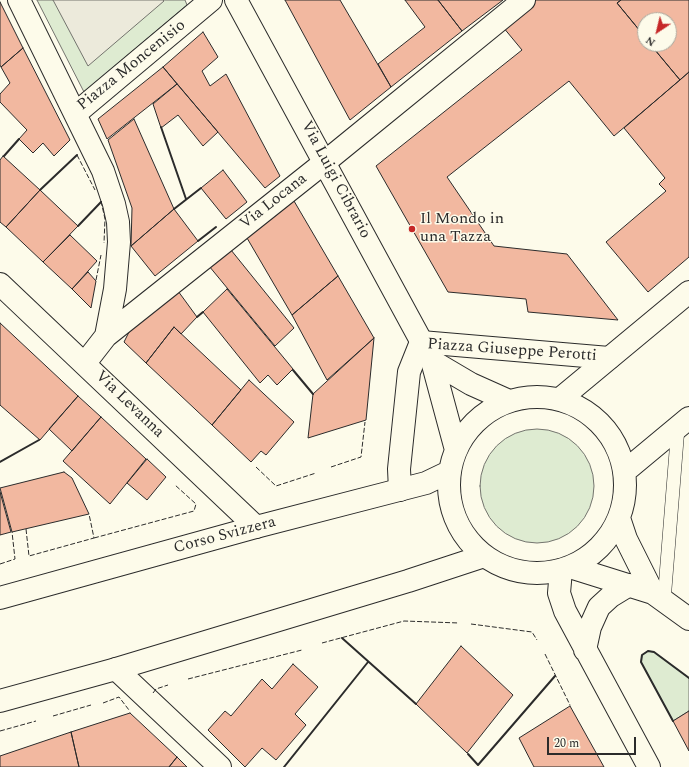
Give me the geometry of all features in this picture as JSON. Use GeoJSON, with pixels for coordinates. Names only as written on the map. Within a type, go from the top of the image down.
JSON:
{"type":"FeatureCollection","features":[{"type":"Feature","properties":{"kind":"street","name":"Piazza Moncenisio"},"geometry":{"type":"LineString","coordinates":[[19,0],[75,114],[211,0]]}},
{"type":"Feature","properties":{"kind":"street","name":"Via Luigi Cibrario"},"geometry":{"type":"LineString","coordinates":[[236,0],[432,362],[456,450]]}},
{"type":"Feature","properties":{"kind":"street","name":"Via Locana"},"geometry":{"type":"LineString","coordinates":[[85,363],[106,336],[325,162],[524,0]]}},
{"type":"Feature","properties":{"kind":"street"},"geometry":{"type":"LineString","coordinates":[[75,114],[103,170],[118,222],[119,242],[115,289],[106,336]]}},
{"type":"Feature","properties":{"kind":"street","name":"Via Levanna"},"geometry":{"type":"LineString","coordinates":[[0,284],[85,363],[256,527]]}},
{"type":"Feature","properties":{"kind":"street"},"geometry":{"type":"LineString","coordinates":[[560,400],[689,292]]}},
{"type":"Feature","properties":{"kind":"street","name":"Piazza Giuseppe Perotti"},"geometry":{"type":"LineString","coordinates":[[400,490],[399,469],[409,372],[421,342],[609,358]]}},
{"type":"Feature","properties":{"kind":"street"},"geometry":{"type":"LineString","coordinates":[[432,362],[471,384],[509,401]]}},
{"type":"Feature","properties":{"kind":"street"},"geometry":{"type":"LineString","coordinates":[[535,396],[560,400],[584,410],[603,427],[617,448],[624,472],[625,496],[619,518],[607,538],[591,555],[565,568],[541,573],[521,572],[502,566],[484,556],[468,539],[456,519],[450,496],[449,472],[456,450],[468,429],[486,412],[509,401],[535,396]]}},
{"type":"Feature","properties":{"kind":"street"},"geometry":{"type":"LineString","coordinates":[[624,472],[684,423]]}},
{"type":"Feature","properties":{"kind":"street","name":"Corso Svizzera"},"geometry":{"type":"LineString","coordinates":[[0,598],[256,527],[426,483],[449,472]]}},
{"type":"Feature","properties":{"kind":"street"},"geometry":{"type":"LineString","coordinates":[[619,518],[626,539],[658,597]]}},
{"type":"Feature","properties":{"kind":"street"},"geometry":{"type":"LineString","coordinates":[[0,701],[116,669],[408,581],[484,556]]}},
{"type":"Feature","properties":{"kind":"street"},"geometry":{"type":"LineString","coordinates":[[565,568],[630,585],[658,597],[689,619]]}},
{"type":"Feature","properties":{"kind":"street"},"geometry":{"type":"LineString","coordinates":[[565,568],[559,593],[565,611],[649,767]]}},
{"type":"Feature","properties":{"kind":"street"},"geometry":{"type":"LineString","coordinates":[[585,650],[590,627],[599,608],[611,596],[630,585]]}},
{"type":"Feature","properties":{"kind":"street"},"geometry":{"type":"LineString","coordinates":[[116,669],[220,767]]}},
{"type":"Feature","properties":{"kind":"lane"},"geometry":{"type":"LineString","coordinates":[[658,597],[684,423]]}},
{"type":"Feature","properties":{"kind":"green space"},"geometry":{"type":"Polygon","coordinates":[[[37,0],[185,0],[187,5],[84,92],[37,0]]]}},
{"type":"Feature","properties":{"kind":"green space"},"geometry":{"type":"Polygon","coordinates":[[[537,429],[559,433],[569,438],[585,454],[590,464],[594,486],[590,508],[585,518],[569,534],[559,539],[537,543],[515,539],[505,534],[489,518],[484,508],[480,486],[484,464],[489,454],[505,438],[515,433],[537,429]]]}},
{"type":"Feature","properties":{"kind":"green space"},"geometry":{"type":"Polygon","coordinates":[[[648,651],[654,652],[689,678],[689,711],[673,721],[641,662],[642,655],[648,651]]]}},
{"type":"Feature","properties":{"kind":"shaded area"},"geometry":{"type":"Polygon","coordinates":[[[53,0],[163,0],[164,1],[88,66],[53,0]]]}},
{"type":"Feature","properties":{"kind":"building"},"geometry":{"type":"Polygon","coordinates":[[[285,0],[340,0],[391,87],[350,120],[285,0]]]}},
{"type":"Feature","properties":{"kind":"building"},"geometry":{"type":"Polygon","coordinates":[[[405,0],[438,0],[462,31],[391,87],[378,64],[425,27],[405,0]]]}},
{"type":"Feature","properties":{"kind":"building"},"geometry":{"type":"Polygon","coordinates":[[[438,0],[503,0],[462,31],[438,0]]]}},
{"type":"Feature","properties":{"kind":"building"},"geometry":{"type":"Polygon","coordinates":[[[524,0],[621,0],[617,3],[637,27],[637,52],[657,52],[680,80],[614,136],[569,81],[447,177],[494,246],[567,254],[618,320],[528,312],[526,299],[448,292],[376,166],[522,50],[498,21],[524,0]]]}},
{"type":"Feature","properties":{"kind":"building"},"geometry":{"type":"Polygon","coordinates":[[[621,0],[689,0],[689,72],[680,80],[657,52],[677,52],[677,12],[637,12],[637,27],[617,3],[621,0]]]}},
{"type":"Feature","properties":{"kind":"building"},"geometry":{"type":"Polygon","coordinates":[[[0,2],[23,48],[1,67],[0,65],[0,2]]]}},
{"type":"Feature","properties":{"kind":"building"},"geometry":{"type":"Polygon","coordinates":[[[203,32],[218,57],[202,71],[210,86],[226,74],[280,176],[265,188],[163,67],[203,32]]]}},
{"type":"Feature","properties":{"kind":"building"},"geometry":{"type":"Polygon","coordinates":[[[23,48],[70,140],[54,156],[43,143],[33,153],[19,139],[27,130],[0,102],[0,94],[10,83],[1,67],[23,48]]]}},
{"type":"Feature","properties":{"kind":"building"},"geometry":{"type":"Polygon","coordinates":[[[163,67],[177,84],[107,139],[98,119],[163,67]]]}},
{"type":"Feature","properties":{"kind":"building"},"geometry":{"type":"Polygon","coordinates":[[[689,72],[689,257],[648,292],[606,242],[666,191],[659,184],[665,178],[624,128],[689,72]]]}},
{"type":"Feature","properties":{"kind":"building"},"geometry":{"type":"Polygon","coordinates":[[[177,84],[218,132],[203,146],[178,115],[161,128],[153,104],[177,84]]]}},
{"type":"Feature","properties":{"kind":"building"},"geometry":{"type":"Polygon","coordinates":[[[134,119],[174,209],[131,246],[132,208],[108,140],[134,119]]]}},
{"type":"Feature","properties":{"kind":"building"},"geometry":{"type":"Polygon","coordinates":[[[3,156],[40,190],[6,227],[0,222],[0,160],[3,156]]]}},
{"type":"Feature","properties":{"kind":"building"},"geometry":{"type":"Polygon","coordinates":[[[223,170],[247,202],[226,219],[201,188],[223,170]]]}},
{"type":"Feature","properties":{"kind":"building"},"geometry":{"type":"Polygon","coordinates":[[[40,190],[78,226],[43,262],[6,227],[40,190]]]}},
{"type":"Feature","properties":{"kind":"building"},"geometry":{"type":"Polygon","coordinates":[[[294,201],[338,276],[292,315],[247,238],[294,201]]]}},
{"type":"Feature","properties":{"kind":"building"},"geometry":{"type":"Polygon","coordinates":[[[174,209],[198,241],[155,276],[131,246],[174,209]]]}},
{"type":"Feature","properties":{"kind":"building"},"geometry":{"type":"Polygon","coordinates":[[[70,235],[97,261],[72,289],[43,262],[70,235]]]}},
{"type":"Feature","properties":{"kind":"building"},"geometry":{"type":"Polygon","coordinates":[[[231,250],[294,328],[275,346],[209,266],[231,250]]]}},
{"type":"Feature","properties":{"kind":"building"},"geometry":{"type":"Polygon","coordinates":[[[88,272],[96,281],[91,308],[72,289],[88,272]]]}},
{"type":"Feature","properties":{"kind":"building"},"geometry":{"type":"Polygon","coordinates":[[[338,276],[374,338],[327,380],[292,315],[338,276]]]}},
{"type":"Feature","properties":{"kind":"building"},"geometry":{"type":"Polygon","coordinates":[[[227,289],[293,369],[277,385],[268,375],[260,383],[203,312],[227,289]]]}},
{"type":"Feature","properties":{"kind":"building"},"geometry":{"type":"Polygon","coordinates":[[[178,291],[197,317],[181,334],[174,327],[146,363],[124,342],[132,326],[178,291]]]}},
{"type":"Feature","properties":{"kind":"building"},"geometry":{"type":"Polygon","coordinates":[[[0,323],[78,396],[40,440],[0,405],[0,323]]]}},
{"type":"Feature","properties":{"kind":"building"},"geometry":{"type":"Polygon","coordinates":[[[174,327],[241,390],[212,425],[146,363],[174,327]]]}},
{"type":"Feature","properties":{"kind":"building"},"geometry":{"type":"Polygon","coordinates":[[[374,338],[366,420],[308,438],[313,394],[374,338]]]}},
{"type":"Feature","properties":{"kind":"building"},"geometry":{"type":"Polygon","coordinates":[[[249,380],[294,422],[266,455],[261,451],[251,462],[212,425],[249,380]]]}},
{"type":"Feature","properties":{"kind":"building"},"geometry":{"type":"Polygon","coordinates":[[[78,396],[101,417],[72,451],[49,429],[78,396]]]}},
{"type":"Feature","properties":{"kind":"building"},"geometry":{"type":"Polygon","coordinates":[[[101,417],[146,459],[110,504],[63,461],[101,417]]]}},
{"type":"Feature","properties":{"kind":"building"},"geometry":{"type":"Polygon","coordinates":[[[147,459],[166,477],[147,500],[127,483],[147,459]]]}},
{"type":"Feature","properties":{"kind":"building"},"geometry":{"type":"Polygon","coordinates":[[[64,472],[72,478],[89,514],[12,532],[0,488],[64,472]]]}},
{"type":"Feature","properties":{"kind":"building"},"geometry":{"type":"Polygon","coordinates":[[[0,492],[11,532],[0,535],[0,492]]]}},
{"type":"Feature","properties":{"kind":"building"},"geometry":{"type":"Polygon","coordinates":[[[461,646],[513,695],[467,753],[416,704],[461,646]]]}},
{"type":"Feature","properties":{"kind":"building"},"geometry":{"type":"Polygon","coordinates":[[[293,664],[318,687],[295,714],[306,725],[276,760],[262,748],[245,767],[208,730],[225,711],[231,716],[262,679],[272,689],[293,664]]]}},
{"type":"Feature","properties":{"kind":"building"},"geometry":{"type":"Polygon","coordinates":[[[570,706],[604,767],[534,767],[519,738],[570,706]]]}},
{"type":"Feature","properties":{"kind":"building"},"geometry":{"type":"Polygon","coordinates":[[[689,711],[689,751],[673,721],[689,711]]]}},
{"type":"Feature","properties":{"kind":"building"},"geometry":{"type":"Polygon","coordinates":[[[130,713],[177,757],[169,767],[79,767],[71,732],[130,713]]]}},
{"type":"Feature","properties":{"kind":"building"},"geometry":{"type":"Polygon","coordinates":[[[71,732],[79,767],[0,767],[0,756],[71,732]]]}},
{"type":"Feature","properties":{"kind":"building"},"geometry":{"type":"Polygon","coordinates":[[[177,757],[187,767],[169,767],[177,757]]]}},
{"type":"Feature","properties":{"kind":"fence"},"geometry":{"type":"LineString","coordinates":[[77,155],[95,190]]}},
{"type":"Feature","properties":{"kind":"fence"},"geometry":{"type":"LineString","coordinates":[[101,201],[105,219],[104,243]]}},
{"type":"Feature","properties":{"kind":"fence"},"geometry":{"type":"LineString","coordinates":[[96,280],[101,255]]}},
{"type":"Feature","properties":{"kind":"fence"},"geometry":{"type":"LineString","coordinates":[[331,467],[361,457],[365,422]]}},
{"type":"Feature","properties":{"kind":"fence"},"geometry":{"type":"LineString","coordinates":[[256,467],[276,486],[316,473]]}},
{"type":"Feature","properties":{"kind":"fence"},"geometry":{"type":"LineString","coordinates":[[94,538],[194,511],[196,504],[175,485]]}},
{"type":"Feature","properties":{"kind":"fence"},"geometry":{"type":"LineString","coordinates":[[26,529],[29,556],[94,538],[89,514]]}},
{"type":"Feature","properties":{"kind":"fence"},"geometry":{"type":"LineString","coordinates":[[0,564],[15,559],[12,532]]}},
{"type":"Feature","properties":{"kind":"fence"},"geometry":{"type":"LineString","coordinates":[[322,643],[404,621],[459,623]]}},
{"type":"Feature","properties":{"kind":"fence"},"geometry":{"type":"LineString","coordinates":[[471,624],[532,632],[537,640]]}},
{"type":"Feature","properties":{"kind":"fence"},"geometry":{"type":"LineString","coordinates":[[188,679],[302,650]]}},
{"type":"Feature","properties":{"kind":"fence"},"geometry":{"type":"LineString","coordinates":[[545,654],[570,705]]}},
{"type":"Feature","properties":{"kind":"fence"},"geometry":{"type":"LineString","coordinates":[[153,693],[156,689],[168,685]]}},
{"type":"Feature","properties":{"kind":"fence"},"geometry":{"type":"LineString","coordinates":[[103,703],[119,697],[129,710]]}},
{"type":"Feature","properties":{"kind":"fence"},"geometry":{"type":"LineString","coordinates":[[53,716],[91,705]]}},
{"type":"Feature","properties":{"kind":"fence"},"geometry":{"type":"LineString","coordinates":[[0,731],[36,721]]}},
{"type":"Feature","properties":{"kind":"wall"},"geometry":{"type":"LineString","coordinates":[[161,127],[186,199]]}},
{"type":"Feature","properties":{"kind":"wall"},"geometry":{"type":"LineString","coordinates":[[4,156],[19,139]]}},
{"type":"Feature","properties":{"kind":"wall"},"geometry":{"type":"LineString","coordinates":[[40,190],[77,155]]}},
{"type":"Feature","properties":{"kind":"wall"},"geometry":{"type":"LineString","coordinates":[[174,209],[201,188]]}},
{"type":"Feature","properties":{"kind":"wall"},"geometry":{"type":"LineString","coordinates":[[78,226],[101,202]]}},
{"type":"Feature","properties":{"kind":"wall"},"geometry":{"type":"LineString","coordinates":[[198,241],[216,227]]}},
{"type":"Feature","properties":{"kind":"wall"},"geometry":{"type":"LineString","coordinates":[[197,317],[203,312]]}},
{"type":"Feature","properties":{"kind":"wall"},"geometry":{"type":"LineString","coordinates":[[293,370],[313,394]]}},
{"type":"Feature","properties":{"kind":"wall"},"geometry":{"type":"LineString","coordinates":[[0,462],[39,440]]}},
{"type":"Feature","properties":{"kind":"wall"},"geometry":{"type":"LineString","coordinates":[[342,638],[416,704]]}},
{"type":"Feature","properties":{"kind":"wall"},"geometry":{"type":"LineString","coordinates":[[673,721],[641,662],[642,655],[648,651],[654,652],[689,678]]}},
{"type":"Feature","properties":{"kind":"wall"},"geometry":{"type":"LineString","coordinates":[[284,767],[368,662]]}},
{"type":"Feature","properties":{"kind":"wall"},"geometry":{"type":"LineString","coordinates":[[468,754],[478,765],[555,676]]}},
{"type":"Feature","properties":{"kind":"place","name":"Il Mondo in una Tazza"},"geometry":{"type":"Point","coordinates":[412,229]}}]}
